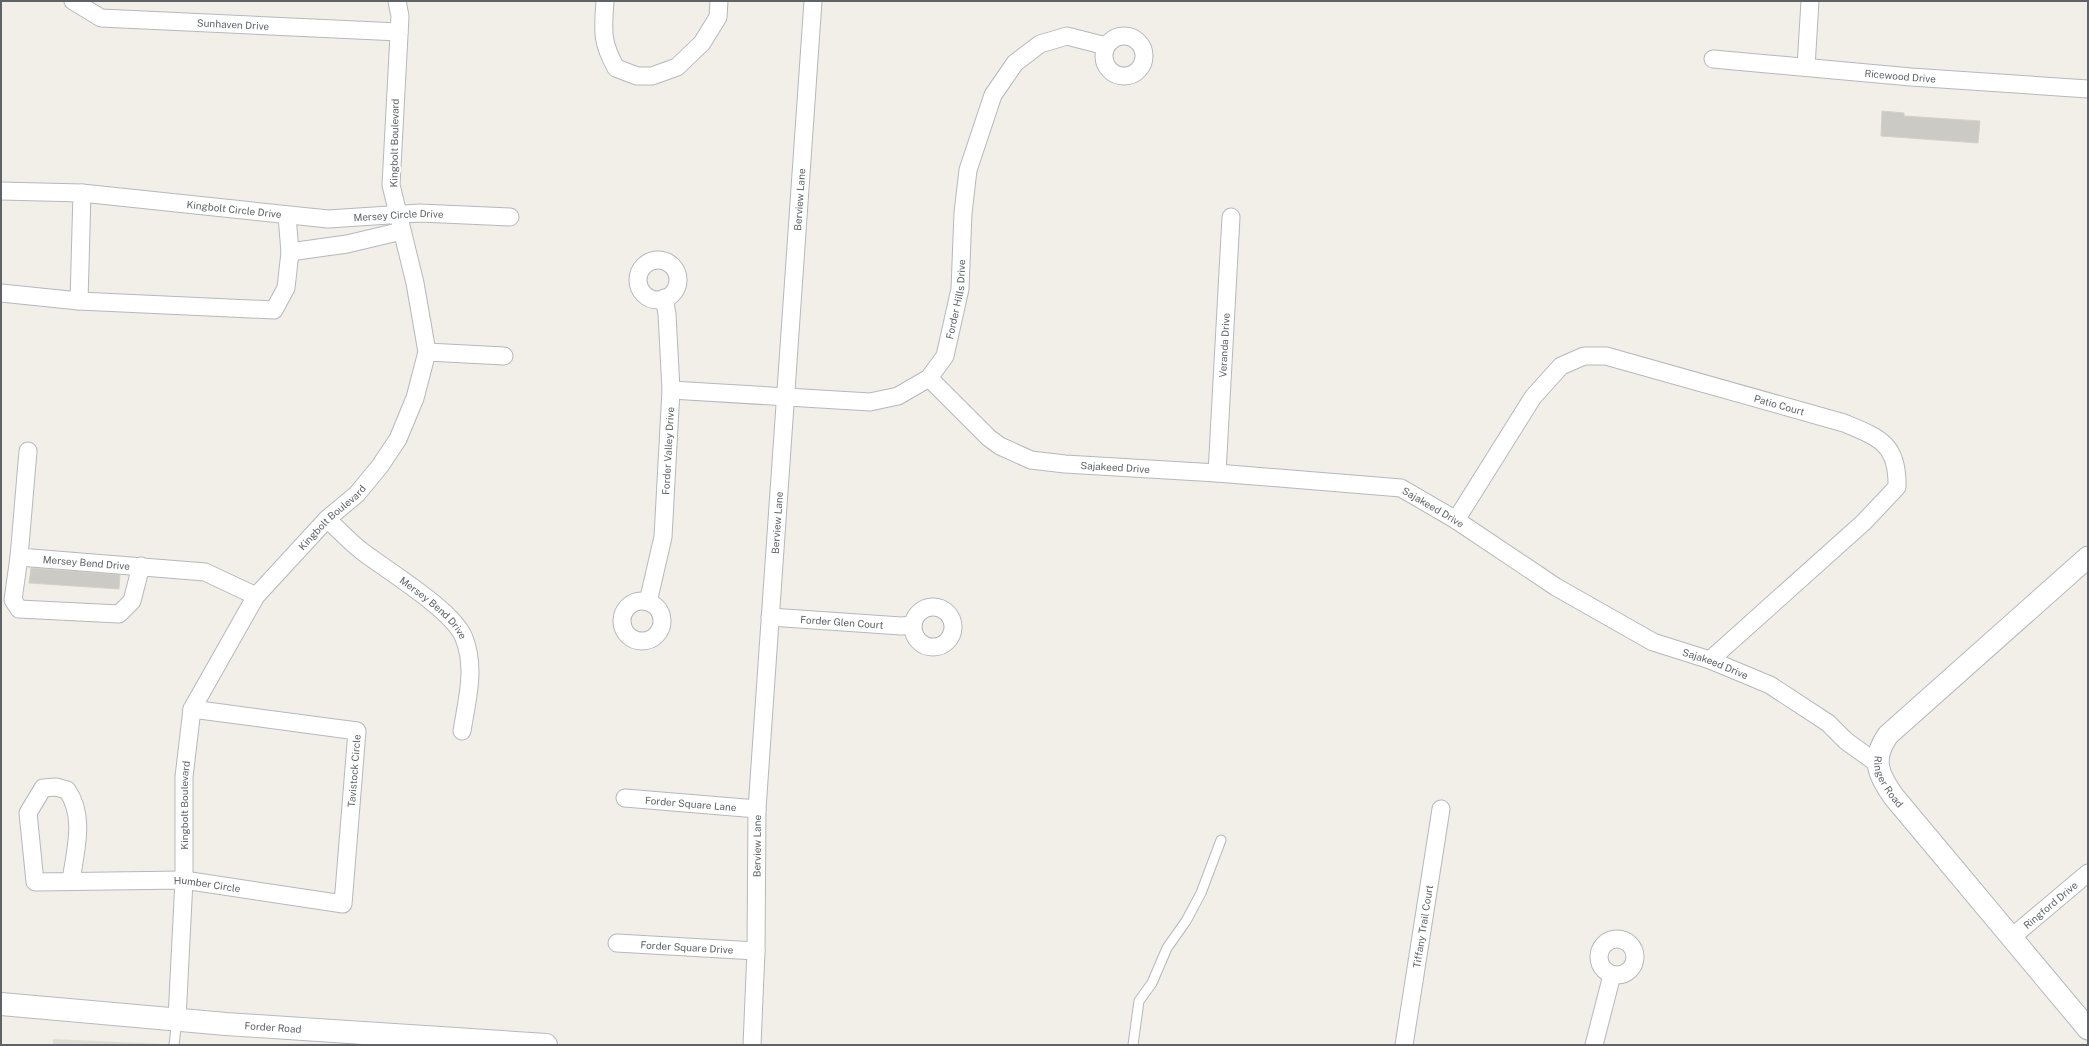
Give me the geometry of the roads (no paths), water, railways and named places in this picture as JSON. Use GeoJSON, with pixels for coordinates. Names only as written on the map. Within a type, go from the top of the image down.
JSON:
{"type":"FeatureCollection","features":[{"type":"Feature","properties":{"kind":"main road","name":"Forder Road"},"geometry":{"type":"LineString","coordinates":[[1,1004],[431,1042],[546,1045]]}},
{"type":"Feature","properties":{"kind":"street","name":"Sunhaven Drive"},"geometry":{"type":"LineString","coordinates":[[73,1],[101,18],[398,32]]}},
{"type":"Feature","properties":{"kind":"street","name":"Kingbolt Boulevard"},"geometry":{"type":"LineString","coordinates":[[177,1019],[184,880],[184,777],[192,709],[256,596],[327,519],[357,494],[380,466],[398,438],[415,398],[427,352],[415,283],[391,185],[400,16],[397,1]]}},
{"type":"Feature","properties":{"kind":"street"},"geometry":{"type":"LineString","coordinates":[[605,1],[602,35],[607,53],[616,68],[638,76],[652,76],[677,67],[702,44],[718,17],[719,1]]}},
{"type":"Feature","properties":{"kind":"street","name":"Berview Lane"},"geometry":{"type":"LineString","coordinates":[[752,1045],[756,951],[757,809],[813,1]]}},
{"type":"Feature","properties":{"kind":"street"},"geometry":{"type":"LineString","coordinates":[[1806,66],[1810,1]]}},
{"type":"Feature","properties":{"kind":"street","name":"Forder Hills Drive"},"geometry":{"type":"LineString","coordinates":[[671,390],[870,402],[898,396],[929,378],[945,356],[960,289],[963,213],[968,170],[993,95],[1015,63],[1040,44],[1067,36],[1093,41],[1106,46]]}},
{"type":"Feature","properties":{"kind":"street","name":"Ricewood Drive"},"geometry":{"type":"LineString","coordinates":[[1713,59],[1806,66],[1911,77],[2088,90]]}},
{"type":"Feature","properties":{"kind":"street","name":"Kingbolt Circle Drive"},"geometry":{"type":"LineString","coordinates":[[1,191],[82,193],[287,216],[290,252],[286,288],[274,310],[79,301],[1,293]]}},
{"type":"Feature","properties":{"kind":"street"},"geometry":{"type":"LineString","coordinates":[[79,301],[82,193]]}},
{"type":"Feature","properties":{"kind":"street","name":"Mersey Circle Drive"},"geometry":{"type":"LineString","coordinates":[[287,216],[328,219],[420,213],[510,217]]}},
{"type":"Feature","properties":{"kind":"street","name":"Veranda Drive"},"geometry":{"type":"LineString","coordinates":[[1217,473],[1231,216]]}},
{"type":"Feature","properties":{"kind":"street","name":"Mersey Circle Drive"},"geometry":{"type":"LineString","coordinates":[[290,252],[347,244],[402,231]]}},
{"type":"Feature","properties":{"kind":"street","name":"Forder Valley Drive"},"geometry":{"type":"LineString","coordinates":[[648,602],[663,537],[671,390],[667,314],[664,298]]}},
{"type":"Feature","properties":{"kind":"street"},"geometry":{"type":"LineString","coordinates":[[427,352],[504,356]]}},
{"type":"Feature","properties":{"kind":"street","name":"Patio Court"},"geometry":{"type":"LineString","coordinates":[[1456,520],[1533,397],[1561,366],[1584,356],[1606,356],[1844,423],[1883,442],[1894,456],[1898,487],[1848,536],[1710,660]]}},
{"type":"Feature","properties":{"kind":"street","name":"Sajakeed Drive"},"geometry":{"type":"LineString","coordinates":[[929,378],[989,438],[1000,446],[1031,460],[1065,464],[1217,473],[1401,488],[1456,520],[1556,587],[1653,642],[1710,660],[1770,685],[1828,723],[1846,741],[1878,764]]}},
{"type":"Feature","properties":{"kind":"street"},"geometry":{"type":"LineString","coordinates":[[28,451],[14,600],[19,609],[119,614],[132,601],[141,566]]}},
{"type":"Feature","properties":{"kind":"street","name":"Mersey Bend Drive"},"geometry":{"type":"LineString","coordinates":[[327,519],[362,551],[452,618],[464,637],[470,659],[470,686],[462,731]]}},
{"type":"Feature","properties":{"kind":"street","name":"Mersey Bend Drive"},"geometry":{"type":"LineString","coordinates":[[19,557],[204,572],[256,596]]}},
{"type":"Feature","properties":{"kind":"street","name":"Ringer Road"},"geometry":{"type":"LineString","coordinates":[[2088,557],[1888,735],[1882,744],[1878,764],[1881,778],[1894,797],[2088,1029]]}},
{"type":"Feature","properties":{"kind":"street","name":"Forder Glen Court"},"geometry":{"type":"LineString","coordinates":[[770,617],[901,626],[913,625]]}},
{"type":"Feature","properties":{"kind":"street","name":"Tavistock Circle"},"geometry":{"type":"LineString","coordinates":[[192,709],[357,731],[343,904]]}},
{"type":"Feature","properties":{"kind":"street","name":"Humber Circle"},"geometry":{"type":"LineString","coordinates":[[71,881],[78,826],[78,812],[74,800],[67,790],[56,787],[43,788],[28,813],[35,882],[184,880],[343,904]]}},
{"type":"Feature","properties":{"kind":"street","name":"Forder Square Lane"},"geometry":{"type":"LineString","coordinates":[[625,798],[757,809]]}},
{"type":"Feature","properties":{"kind":"street","name":"Tiffany Trail Court"},"geometry":{"type":"LineString","coordinates":[[1404,1045],[1441,809]]}},
{"type":"Feature","properties":{"kind":"street","name":"Ringford Drive"},"geometry":{"type":"LineString","coordinates":[[2012,937],[2088,873]]}},
{"type":"Feature","properties":{"kind":"street","name":"Forder Square Drive"},"geometry":{"type":"LineString","coordinates":[[617,943],[756,951]]}},
{"type":"Feature","properties":{"kind":"street"},"geometry":{"type":"LineString","coordinates":[[1594,1045],[1612,975]]}},
{"type":"Feature","properties":{"kind":"lane"},"geometry":{"type":"LineString","coordinates":[[1133,1045],[1139,1001],[1152,983],[1167,948],[1186,921],[1201,893],[1221,840]]}},
{"type":"Feature","properties":{"kind":"lane"},"geometry":{"type":"LineString","coordinates":[[174,1045],[177,1019]]}}]}
